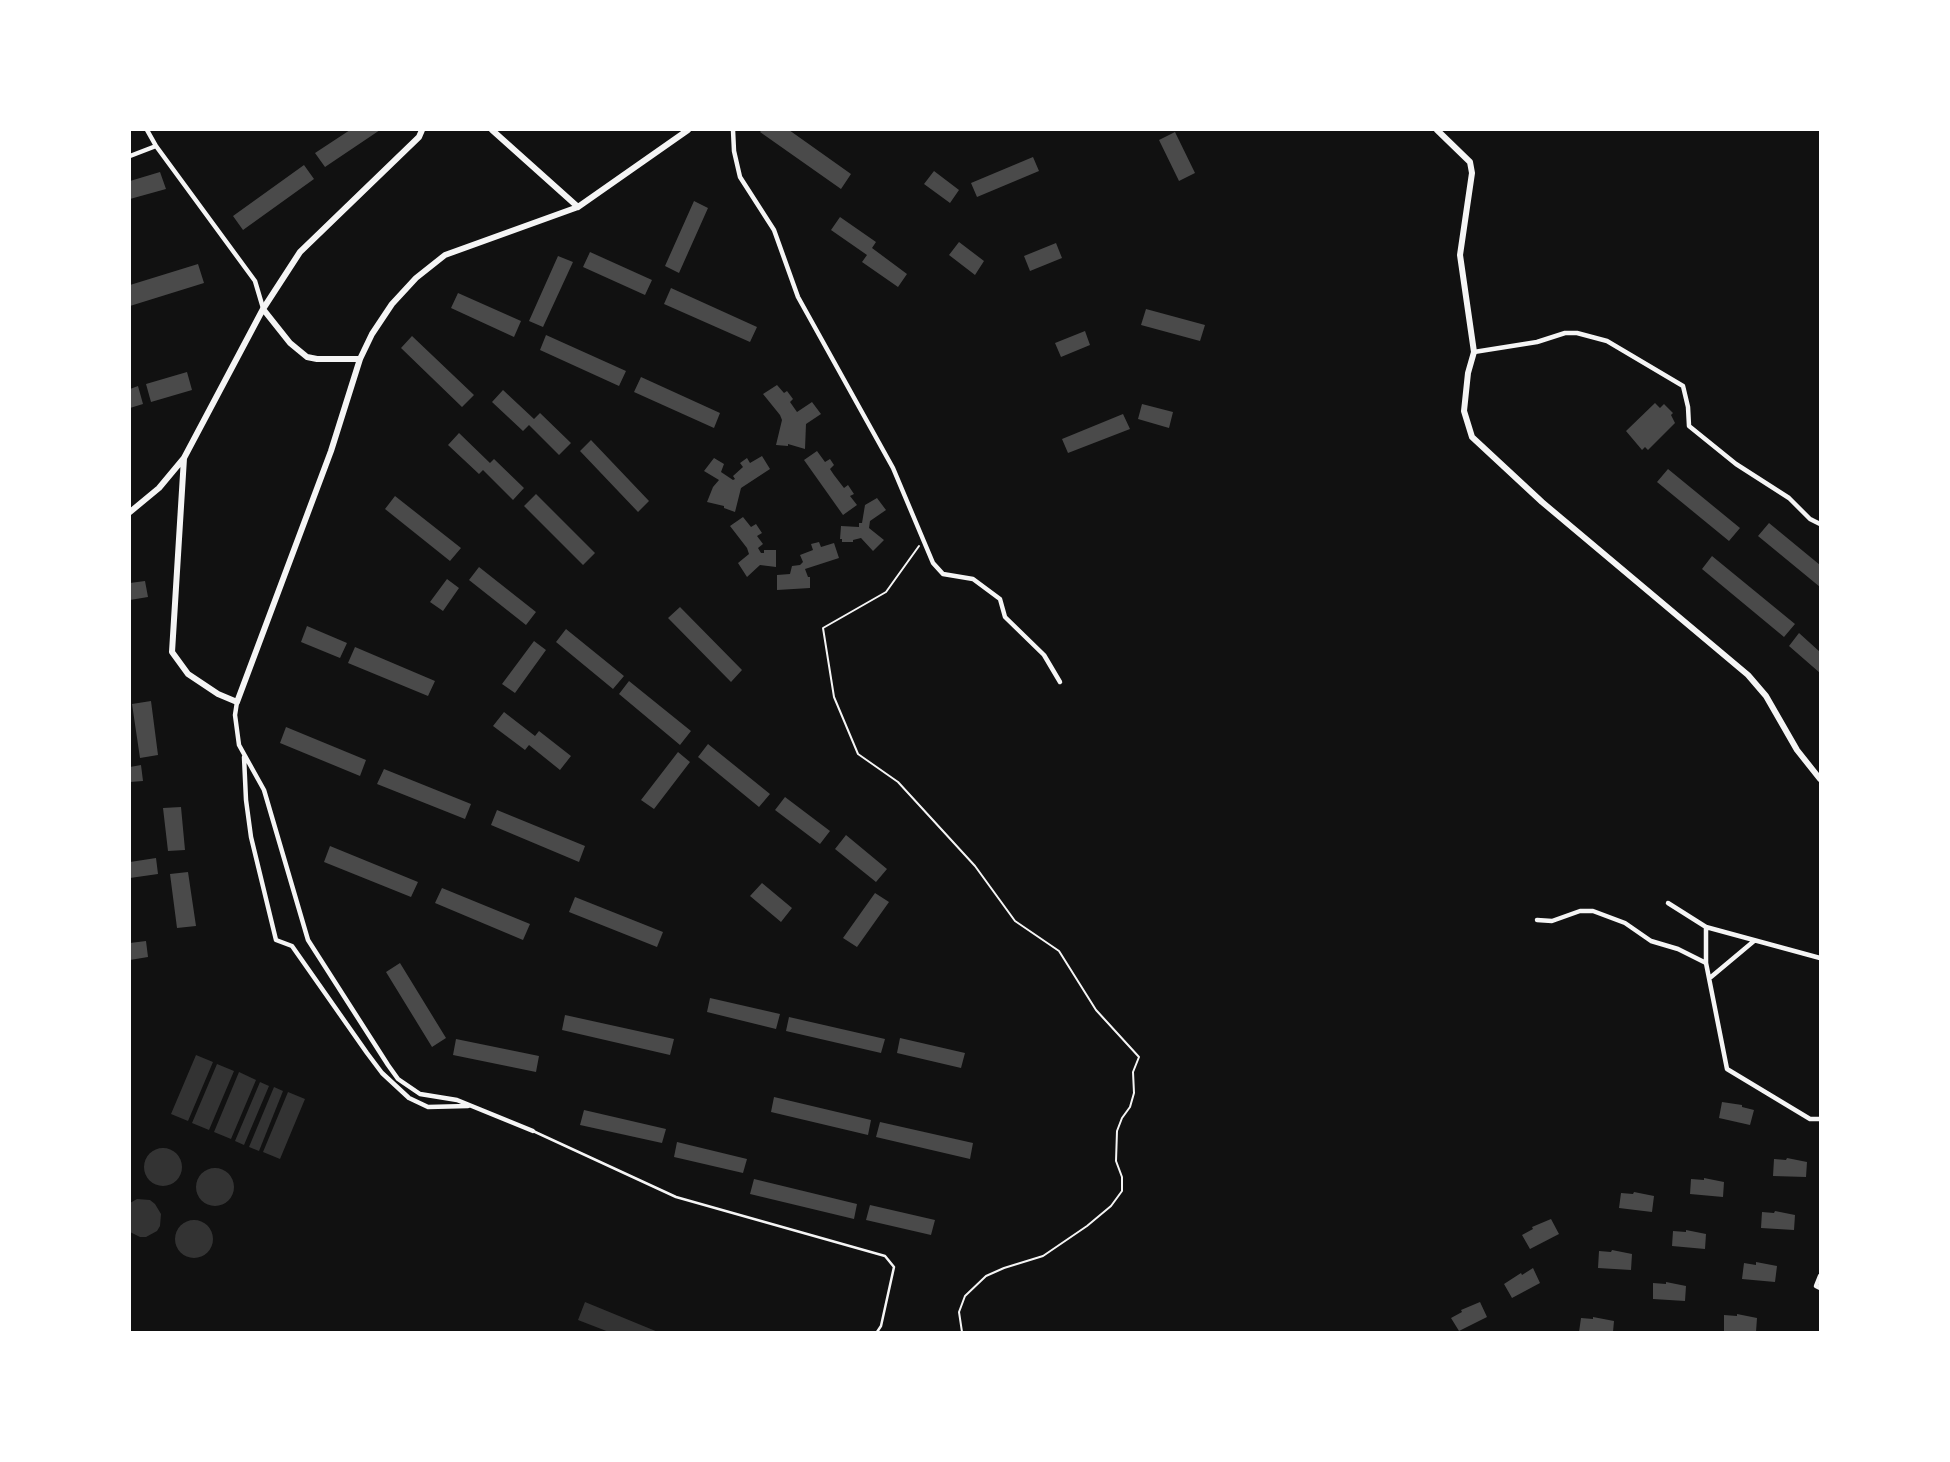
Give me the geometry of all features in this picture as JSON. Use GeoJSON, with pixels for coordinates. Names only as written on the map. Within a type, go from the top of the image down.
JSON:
{"type":"FeatureCollection","features":[{"type":"Feature","properties":{"kind":"street"},"geometry":{"type":"LineString","coordinates":[[147,130],[255,281],[263,309],[290,343],[307,357],[360,359]]}},
{"type":"Feature","properties":{"kind":"street"},"geometry":{"type":"LineString","coordinates":[[130,512],[159,488],[184,458],[263,309],[300,252],[419,137],[422,130]]}},
{"type":"Feature","properties":{"kind":"street"},"geometry":{"type":"LineString","coordinates":[[492,130],[578,207]]}},
{"type":"Feature","properties":{"kind":"street"},"geometry":{"type":"LineString","coordinates":[[533,1131],[448,1098],[420,1094],[398,1079],[388,1065],[308,940],[264,790],[244,756],[235,727],[237,702],[331,451],[360,359],[372,334],[392,304],[416,278],[445,255],[578,207],[688,130]]}},
{"type":"Feature","properties":{"kind":"street"},"geometry":{"type":"LineString","coordinates":[[733,130],[740,177],[774,230],[798,297],[892,468],[933,563],[943,574],[973,579],[1000,599],[1005,617],[1044,655],[1060,682]]}},
{"type":"Feature","properties":{"kind":"street"},"geometry":{"type":"LineString","coordinates":[[1437,130],[1471,162],[1472,173],[1460,255],[1474,352],[1468,373],[1464,411],[1472,437],[1542,502],[1748,674],[1766,696],[1797,750],[1821,779]]}},
{"type":"Feature","properties":{"kind":"street"},"geometry":{"type":"LineString","coordinates":[[130,156],[156,146]]}},
{"type":"Feature","properties":{"kind":"street"},"geometry":{"type":"LineString","coordinates":[[1474,352],[1577,333],[1607,341],[1683,386],[1689,426],[1736,464],[1789,498],[1810,519],[1821,524]]}},
{"type":"Feature","properties":{"kind":"street"},"geometry":{"type":"LineString","coordinates":[[184,458],[172,653],[188,674],[218,694],[237,702]]}},
{"type":"Feature","properties":{"kind":"street"},"geometry":{"type":"LineString","coordinates":[[244,756],[251,837],[276,940],[292,946],[366,1053],[382,1073],[409,1098],[428,1107],[472,1106]]}},
{"type":"Feature","properties":{"kind":"street"},"geometry":{"type":"LineString","coordinates":[[1668,903],[1706,928],[1821,958]]}},
{"type":"Feature","properties":{"kind":"street"},"geometry":{"type":"LineString","coordinates":[[1537,920],[1552,921],[1580,911],[1593,911],[1625,923],[1651,941],[1685,952],[1706,963]]}},
{"type":"Feature","properties":{"kind":"street"},"geometry":{"type":"LineString","coordinates":[[1706,928],[1706,963],[1727,1069],[1810,1119],[1821,1119]]}},
{"type":"Feature","properties":{"kind":"street"},"geometry":{"type":"LineString","coordinates":[[1710,978],[1754,941]]}},
{"type":"Feature","properties":{"kind":"street"},"geometry":{"type":"LineString","coordinates":[[1821,1276],[1816,1286],[1821,1288]]}},
{"type":"Feature","properties":{"kind":"lane"},"geometry":{"type":"LineString","coordinates":[[533,1131],[676,1197],[885,1256],[894,1267],[881,1326],[877,1332]]}},
{"type":"Feature","properties":{"kind":"path"},"geometry":{"type":"LineString","coordinates":[[922,541],[886,592],[823,628],[834,696],[858,754],[898,782],[975,866],[1015,921],[1059,951],[1096,1010],[1139,1057],[1133,1072],[1134,1094],[1118,1131],[1116,1161],[1122,1177],[1122,1191],[1111,1206],[1087,1226],[1043,1256],[986,1276],[965,1296],[959,1312],[962,1332]]}},
{"type":"Feature","properties":{"kind":"shaded area"},"geometry":{"type":"Polygon","coordinates":[[[196,1055],[213,1062],[188,1121],[171,1114],[196,1055]]]}},
{"type":"Feature","properties":{"kind":"shaded area"},"geometry":{"type":"Polygon","coordinates":[[[217,1064],[234,1071],[209,1130],[192,1123],[217,1064]]]}},
{"type":"Feature","properties":{"kind":"shaded area"},"geometry":{"type":"Polygon","coordinates":[[[239,1072],[256,1080],[231,1139],[214,1132],[239,1072]]]}},
{"type":"Feature","properties":{"kind":"shaded area"},"geometry":{"type":"Polygon","coordinates":[[[260,1082],[269,1086],[244,1145],[235,1141],[260,1082]]]}},
{"type":"Feature","properties":{"kind":"shaded area"},"geometry":{"type":"Polygon","coordinates":[[[274,1087],[283,1091],[259,1151],[249,1147],[274,1087]]]}},
{"type":"Feature","properties":{"kind":"shaded area"},"geometry":{"type":"Polygon","coordinates":[[[288,1092],[305,1099],[280,1159],[263,1152],[288,1092]]]}},
{"type":"Feature","properties":{"kind":"shaded area"},"geometry":{"type":"Polygon","coordinates":[[[163,1148],[177,1153],[182,1167],[177,1181],[163,1186],[149,1181],[144,1167],[149,1153],[163,1148]]]}},
{"type":"Feature","properties":{"kind":"shaded area"},"geometry":{"type":"Polygon","coordinates":[[[215,1168],[229,1173],[234,1187],[229,1201],[215,1206],[201,1201],[196,1187],[201,1173],[215,1168]]]}},
{"type":"Feature","properties":{"kind":"shaded area"},"geometry":{"type":"Polygon","coordinates":[[[137,1199],[150,1200],[161,1214],[157,1231],[146,1237],[130,1232],[130,1203],[137,1199]]]}},
{"type":"Feature","properties":{"kind":"shaded area"},"geometry":{"type":"Polygon","coordinates":[[[194,1220],[208,1225],[213,1239],[208,1253],[194,1258],[180,1253],[175,1239],[180,1225],[194,1220]]]}},
{"type":"Feature","properties":{"kind":"shaded area"},"geometry":{"type":"Polygon","coordinates":[[[585,1302],[658,1332],[609,1332],[578,1320],[585,1302]]]}},
{"type":"Feature","properties":{"kind":"building"},"geometry":{"type":"Polygon","coordinates":[[[350,130],[380,130],[325,167],[315,153],[350,130]]]}},
{"type":"Feature","properties":{"kind":"building"},"geometry":{"type":"Polygon","coordinates":[[[789,130],[851,174],[841,189],[760,132],[789,130]]]}},
{"type":"Feature","properties":{"kind":"building"},"geometry":{"type":"Polygon","coordinates":[[[1175,132],[1195,173],[1179,181],[1159,140],[1175,132]]]}},
{"type":"Feature","properties":{"kind":"building"},"geometry":{"type":"Polygon","coordinates":[[[1033,157],[1039,171],[977,197],[971,183],[1033,157]]]}},
{"type":"Feature","properties":{"kind":"building"},"geometry":{"type":"Polygon","coordinates":[[[304,165],[314,179],[243,230],[233,216],[304,165]]]}},
{"type":"Feature","properties":{"kind":"building"},"geometry":{"type":"Polygon","coordinates":[[[934,171],[959,190],[950,203],[924,184],[934,171]]]}},
{"type":"Feature","properties":{"kind":"building"},"geometry":{"type":"Polygon","coordinates":[[[160,172],[166,189],[130,199],[130,181],[160,172]]]}},
{"type":"Feature","properties":{"kind":"building"},"geometry":{"type":"Polygon","coordinates":[[[694,201],[708,208],[679,273],[665,266],[694,201]]]}},
{"type":"Feature","properties":{"kind":"building"},"geometry":{"type":"Polygon","coordinates":[[[840,217],[876,242],[872,248],[907,274],[898,287],[862,262],[867,255],[831,230],[840,217]]]}},
{"type":"Feature","properties":{"kind":"building"},"geometry":{"type":"Polygon","coordinates":[[[959,242],[984,261],[975,275],[949,255],[959,242]]]}},
{"type":"Feature","properties":{"kind":"building"},"geometry":{"type":"Polygon","coordinates":[[[1056,243],[1062,258],[1030,271],[1024,256],[1056,243]]]}},
{"type":"Feature","properties":{"kind":"building"},"geometry":{"type":"Polygon","coordinates":[[[590,252],[652,280],[645,295],[583,267],[590,252]]]}},
{"type":"Feature","properties":{"kind":"building"},"geometry":{"type":"Polygon","coordinates":[[[558,256],[573,262],[543,327],[529,321],[558,256]]]}},
{"type":"Feature","properties":{"kind":"building"},"geometry":{"type":"Polygon","coordinates":[[[198,264],[204,283],[130,306],[130,285],[198,264]]]}},
{"type":"Feature","properties":{"kind":"building"},"geometry":{"type":"Polygon","coordinates":[[[671,288],[757,327],[750,342],[664,304],[671,288]]]}},
{"type":"Feature","properties":{"kind":"building"},"geometry":{"type":"Polygon","coordinates":[[[458,293],[521,321],[514,337],[451,308],[458,293]]]}},
{"type":"Feature","properties":{"kind":"building"},"geometry":{"type":"Polygon","coordinates":[[[1146,309],[1205,325],[1200,341],[1141,325],[1146,309]]]}},
{"type":"Feature","properties":{"kind":"building"},"geometry":{"type":"Polygon","coordinates":[[[1085,331],[1090,345],[1061,357],[1055,343],[1085,331]]]}},
{"type":"Feature","properties":{"kind":"building"},"geometry":{"type":"Polygon","coordinates":[[[546,335],[626,371],[619,386],[540,350],[546,335]]]}},
{"type":"Feature","properties":{"kind":"building"},"geometry":{"type":"Polygon","coordinates":[[[412,336],[474,395],[462,407],[401,348],[412,336]]]}},
{"type":"Feature","properties":{"kind":"building"},"geometry":{"type":"Polygon","coordinates":[[[187,372],[192,390],[151,402],[146,384],[187,372]]]}},
{"type":"Feature","properties":{"kind":"building"},"geometry":{"type":"Polygon","coordinates":[[[641,377],[720,413],[714,428],[634,392],[641,377]]]}},
{"type":"Feature","properties":{"kind":"building"},"geometry":{"type":"Polygon","coordinates":[[[777,385],[793,399],[790,402],[797,412],[812,402],[821,414],[806,424],[805,449],[788,444],[776,445],[782,420],[763,394],[777,385]]]}},
{"type":"Feature","properties":{"kind":"building"},"geometry":{"type":"Polygon","coordinates":[[[138,386],[143,404],[130,408],[130,389],[138,386]]]}},
{"type":"Feature","properties":{"kind":"building"},"geometry":{"type":"Polygon","coordinates":[[[503,390],[534,419],[540,413],[571,443],[559,455],[529,425],[523,431],[492,402],[503,390]]]}},
{"type":"Feature","properties":{"kind":"building"},"geometry":{"type":"Polygon","coordinates":[[[1655,403],[1660,408],[1664,404],[1673,413],[1671,415],[1675,423],[1648,450],[1645,447],[1642,450],[1626,431],[1655,403]]]}},
{"type":"Feature","properties":{"kind":"building"},"geometry":{"type":"Polygon","coordinates":[[[1142,404],[1173,412],[1169,428],[1138,419],[1142,404]]]}},
{"type":"Feature","properties":{"kind":"building"},"geometry":{"type":"Polygon","coordinates":[[[1123,414],[1130,429],[1068,453],[1062,439],[1123,414]]]}},
{"type":"Feature","properties":{"kind":"building"},"geometry":{"type":"Polygon","coordinates":[[[459,433],[490,463],[494,459],[524,488],[513,500],[483,470],[479,474],[448,445],[459,433]]]}},
{"type":"Feature","properties":{"kind":"building"},"geometry":{"type":"Polygon","coordinates":[[[591,440],[649,501],[638,512],[580,451],[591,440]]]}},
{"type":"Feature","properties":{"kind":"building"},"geometry":{"type":"Polygon","coordinates":[[[817,451],[825,462],[830,459],[834,465],[830,469],[834,475],[844,488],[848,485],[854,494],[850,496],[857,505],[843,515],[804,460],[817,451]]]}},
{"type":"Feature","properties":{"kind":"building"},"geometry":{"type":"Polygon","coordinates":[[[762,456],[770,469],[741,488],[735,512],[707,502],[719,480],[704,471],[714,458],[724,464],[721,472],[733,480],[733,476],[743,467],[740,463],[747,458],[750,463],[762,456]]]}},
{"type":"Feature","properties":{"kind":"building"},"geometry":{"type":"Polygon","coordinates":[[[1668,469],[1740,528],[1729,541],[1657,482],[1668,469]]]}},
{"type":"Feature","properties":{"kind":"building"},"geometry":{"type":"Polygon","coordinates":[[[536,494],[595,553],[583,565],[524,506],[536,494]]]}},
{"type":"Feature","properties":{"kind":"building"},"geometry":{"type":"Polygon","coordinates":[[[395,496],[461,548],[450,561],[385,509],[395,496]]]}},
{"type":"Feature","properties":{"kind":"building"},"geometry":{"type":"Polygon","coordinates":[[[877,498],[886,510],[870,521],[869,528],[884,540],[873,551],[861,538],[853,542],[842,542],[841,526],[859,527],[865,505],[877,498]]]}},
{"type":"Feature","properties":{"kind":"building"},"geometry":{"type":"Polygon","coordinates":[[[743,517],[751,527],[756,524],[762,533],[757,536],[763,544],[758,548],[761,553],[764,553],[764,550],[776,550],[776,567],[760,565],[747,577],[738,563],[749,554],[747,548],[730,526],[743,517]]]}},
{"type":"Feature","properties":{"kind":"building"},"geometry":{"type":"Polygon","coordinates":[[[1769,523],[1820,565],[1820,587],[1758,536],[1769,523]]]}},
{"type":"Feature","properties":{"kind":"building"},"geometry":{"type":"Polygon","coordinates":[[[819,542],[821,547],[834,543],[839,558],[805,569],[810,577],[810,588],[777,590],[777,575],[790,574],[792,566],[803,562],[800,555],[813,550],[811,544],[819,542]]]}},
{"type":"Feature","properties":{"kind":"building"},"geometry":{"type":"Polygon","coordinates":[[[1712,556],[1795,624],[1784,637],[1702,569],[1712,556]]]}},
{"type":"Feature","properties":{"kind":"building"},"geometry":{"type":"Polygon","coordinates":[[[479,567],[536,612],[526,625],[469,580],[479,567]]]}},
{"type":"Feature","properties":{"kind":"building"},"geometry":{"type":"Polygon","coordinates":[[[447,579],[459,588],[443,611],[430,602],[447,579]]]}},
{"type":"Feature","properties":{"kind":"building"},"geometry":{"type":"Polygon","coordinates":[[[145,581],[148,597],[130,600],[130,583],[145,581]]]}},
{"type":"Feature","properties":{"kind":"building"},"geometry":{"type":"Polygon","coordinates":[[[680,607],[742,670],[731,682],[668,618],[680,607]]]}},
{"type":"Feature","properties":{"kind":"building"},"geometry":{"type":"Polygon","coordinates":[[[307,626],[347,643],[340,658],[301,642],[307,626]]]}},
{"type":"Feature","properties":{"kind":"building"},"geometry":{"type":"Polygon","coordinates":[[[566,629],[624,676],[613,689],[556,642],[566,629]]]}},
{"type":"Feature","properties":{"kind":"building"},"geometry":{"type":"Polygon","coordinates":[[[1799,633],[1820,652],[1820,673],[1789,646],[1799,633]]]}},
{"type":"Feature","properties":{"kind":"building"},"geometry":{"type":"Polygon","coordinates":[[[534,641],[546,650],[515,693],[502,684],[534,641]]]}},
{"type":"Feature","properties":{"kind":"building"},"geometry":{"type":"Polygon","coordinates":[[[355,647],[435,681],[428,696],[348,663],[355,647]]]}},
{"type":"Feature","properties":{"kind":"building"},"geometry":{"type":"Polygon","coordinates":[[[629,681],[691,731],[680,745],[619,694],[629,681]]]}},
{"type":"Feature","properties":{"kind":"building"},"geometry":{"type":"Polygon","coordinates":[[[151,701],[158,755],[140,758],[132,704],[151,701]]]}},
{"type":"Feature","properties":{"kind":"building"},"geometry":{"type":"Polygon","coordinates":[[[504,712],[535,736],[539,731],[571,756],[560,770],[529,745],[525,750],[493,726],[504,712]]]}},
{"type":"Feature","properties":{"kind":"building"},"geometry":{"type":"Polygon","coordinates":[[[286,727],[366,760],[360,776],[280,743],[286,727]]]}},
{"type":"Feature","properties":{"kind":"building"},"geometry":{"type":"Polygon","coordinates":[[[708,744],[770,794],[759,807],[698,757],[708,744]]]}},
{"type":"Feature","properties":{"kind":"building"},"geometry":{"type":"Polygon","coordinates":[[[678,752],[690,762],[654,809],[641,800],[678,752]]]}},
{"type":"Feature","properties":{"kind":"building"},"geometry":{"type":"Polygon","coordinates":[[[141,765],[143,781],[130,782],[130,767],[141,765]]]}},
{"type":"Feature","properties":{"kind":"building"},"geometry":{"type":"Polygon","coordinates":[[[384,769],[471,804],[465,819],[377,784],[384,769]]]}},
{"type":"Feature","properties":{"kind":"building"},"geometry":{"type":"Polygon","coordinates":[[[785,797],[830,831],[820,844],[775,810],[785,797]]]}},
{"type":"Feature","properties":{"kind":"building"},"geometry":{"type":"Polygon","coordinates":[[[181,807],[185,850],[168,851],[163,808],[181,807]]]}},
{"type":"Feature","properties":{"kind":"building"},"geometry":{"type":"Polygon","coordinates":[[[497,810],[585,846],[579,862],[491,825],[497,810]]]}},
{"type":"Feature","properties":{"kind":"building"},"geometry":{"type":"Polygon","coordinates":[[[846,835],[887,869],[876,882],[835,849],[846,835]]]}},
{"type":"Feature","properties":{"kind":"building"},"geometry":{"type":"Polygon","coordinates":[[[330,846],[418,882],[411,897],[324,862],[330,846]]]}},
{"type":"Feature","properties":{"kind":"building"},"geometry":{"type":"Polygon","coordinates":[[[156,858],[158,874],[130,878],[130,862],[156,858]]]}},
{"type":"Feature","properties":{"kind":"building"},"geometry":{"type":"Polygon","coordinates":[[[188,872],[196,926],[177,928],[170,874],[188,872]]]}},
{"type":"Feature","properties":{"kind":"building"},"geometry":{"type":"Polygon","coordinates":[[[762,883],[792,908],[781,922],[750,896],[762,883]]]}},
{"type":"Feature","properties":{"kind":"building"},"geometry":{"type":"Polygon","coordinates":[[[442,888],[530,924],[523,940],[435,903],[442,888]]]}},
{"type":"Feature","properties":{"kind":"building"},"geometry":{"type":"Polygon","coordinates":[[[875,893],[889,902],[857,947],[843,938],[875,893]]]}},
{"type":"Feature","properties":{"kind":"building"},"geometry":{"type":"Polygon","coordinates":[[[575,897],[663,932],[657,947],[569,912],[575,897]]]}},
{"type":"Feature","properties":{"kind":"building"},"geometry":{"type":"Polygon","coordinates":[[[146,941],[148,957],[130,960],[130,943],[146,941]]]}},
{"type":"Feature","properties":{"kind":"building"},"geometry":{"type":"Polygon","coordinates":[[[400,963],[446,1038],[432,1047],[386,972],[400,963]]]}},
{"type":"Feature","properties":{"kind":"building"},"geometry":{"type":"Polygon","coordinates":[[[710,998],[780,1014],[776,1029],[707,1012],[710,998]]]}},
{"type":"Feature","properties":{"kind":"building"},"geometry":{"type":"Polygon","coordinates":[[[565,1015],[674,1039],[670,1055],[562,1030],[565,1015]]]}},
{"type":"Feature","properties":{"kind":"building"},"geometry":{"type":"Polygon","coordinates":[[[789,1017],[885,1039],[881,1053],[786,1031],[789,1017]]]}},
{"type":"Feature","properties":{"kind":"building"},"geometry":{"type":"Polygon","coordinates":[[[900,1038],[965,1053],[961,1068],[897,1053],[900,1038]]]}},
{"type":"Feature","properties":{"kind":"building"},"geometry":{"type":"Polygon","coordinates":[[[456,1039],[539,1056],[536,1072],[453,1055],[456,1039]]]}},
{"type":"Feature","properties":{"kind":"building"},"geometry":{"type":"Polygon","coordinates":[[[774,1097],[871,1120],[868,1135],[771,1112],[774,1097]]]}},
{"type":"Feature","properties":{"kind":"building"},"geometry":{"type":"Polygon","coordinates":[[[1722,1102],[1754,1110],[1750,1125],[1719,1118],[1722,1102]]]}},
{"type":"Feature","properties":{"kind":"building"},"geometry":{"type":"Polygon","coordinates":[[[584,1110],[666,1129],[662,1143],[580,1125],[584,1110]]]}},
{"type":"Feature","properties":{"kind":"building"},"geometry":{"type":"Polygon","coordinates":[[[880,1122],[973,1143],[970,1159],[876,1137],[880,1122]]]}},
{"type":"Feature","properties":{"kind":"building"},"geometry":{"type":"Polygon","coordinates":[[[677,1142],[747,1159],[743,1173],[674,1157],[677,1142]]]}},
{"type":"Feature","properties":{"kind":"building"},"geometry":{"type":"Polygon","coordinates":[[[1787,1158],[1807,1162],[1806,1177],[1773,1176],[1774,1159],[1787,1158]]]}},
{"type":"Feature","properties":{"kind":"building"},"geometry":{"type":"Polygon","coordinates":[[[1704,1178],[1724,1182],[1723,1197],[1690,1194],[1691,1179],[1704,1178]]]}},
{"type":"Feature","properties":{"kind":"building"},"geometry":{"type":"Polygon","coordinates":[[[754,1179],[857,1204],[854,1219],[750,1194],[754,1179]]]}},
{"type":"Feature","properties":{"kind":"building"},"geometry":{"type":"Polygon","coordinates":[[[1634,1192],[1654,1196],[1652,1212],[1619,1208],[1621,1193],[1634,1192]]]}},
{"type":"Feature","properties":{"kind":"building"},"geometry":{"type":"Polygon","coordinates":[[[870,1205],[935,1220],[931,1235],[866,1220],[870,1205]]]}},
{"type":"Feature","properties":{"kind":"building"},"geometry":{"type":"Polygon","coordinates":[[[1775,1211],[1795,1215],[1794,1230],[1761,1228],[1762,1212],[1775,1211]]]}},
{"type":"Feature","properties":{"kind":"building"},"geometry":{"type":"Polygon","coordinates":[[[1551,1219],[1559,1234],[1530,1249],[1522,1235],[1533,1229],[1532,1227],[1551,1219]]]}},
{"type":"Feature","properties":{"kind":"building"},"geometry":{"type":"Polygon","coordinates":[[[1686,1230],[1706,1234],[1705,1249],[1672,1246],[1673,1231],[1686,1230]]]}},
{"type":"Feature","properties":{"kind":"building"},"geometry":{"type":"Polygon","coordinates":[[[1612,1250],[1632,1254],[1631,1270],[1598,1268],[1599,1251],[1612,1250]]]}},
{"type":"Feature","properties":{"kind":"building"},"geometry":{"type":"Polygon","coordinates":[[[1756,1262],[1777,1266],[1775,1282],[1742,1279],[1744,1263],[1756,1265],[1756,1262]]]}},
{"type":"Feature","properties":{"kind":"building"},"geometry":{"type":"Polygon","coordinates":[[[1533,1268],[1540,1283],[1512,1298],[1504,1284],[1533,1268]]]}},
{"type":"Feature","properties":{"kind":"building"},"geometry":{"type":"Polygon","coordinates":[[[1666,1282],[1686,1286],[1685,1301],[1653,1299],[1653,1283],[1666,1282]]]}},
{"type":"Feature","properties":{"kind":"building"},"geometry":{"type":"Polygon","coordinates":[[[1480,1302],[1487,1317],[1459,1331],[1451,1318],[1462,1312],[1461,1310],[1480,1302]]]}},
{"type":"Feature","properties":{"kind":"building"},"geometry":{"type":"Polygon","coordinates":[[[1737,1314],[1757,1318],[1756,1332],[1724,1331],[1724,1315],[1737,1314]]]}},
{"type":"Feature","properties":{"kind":"building"},"geometry":{"type":"Polygon","coordinates":[[[1581,1318],[1614,1321],[1613,1332],[1579,1332],[1581,1318]]]}}]}
